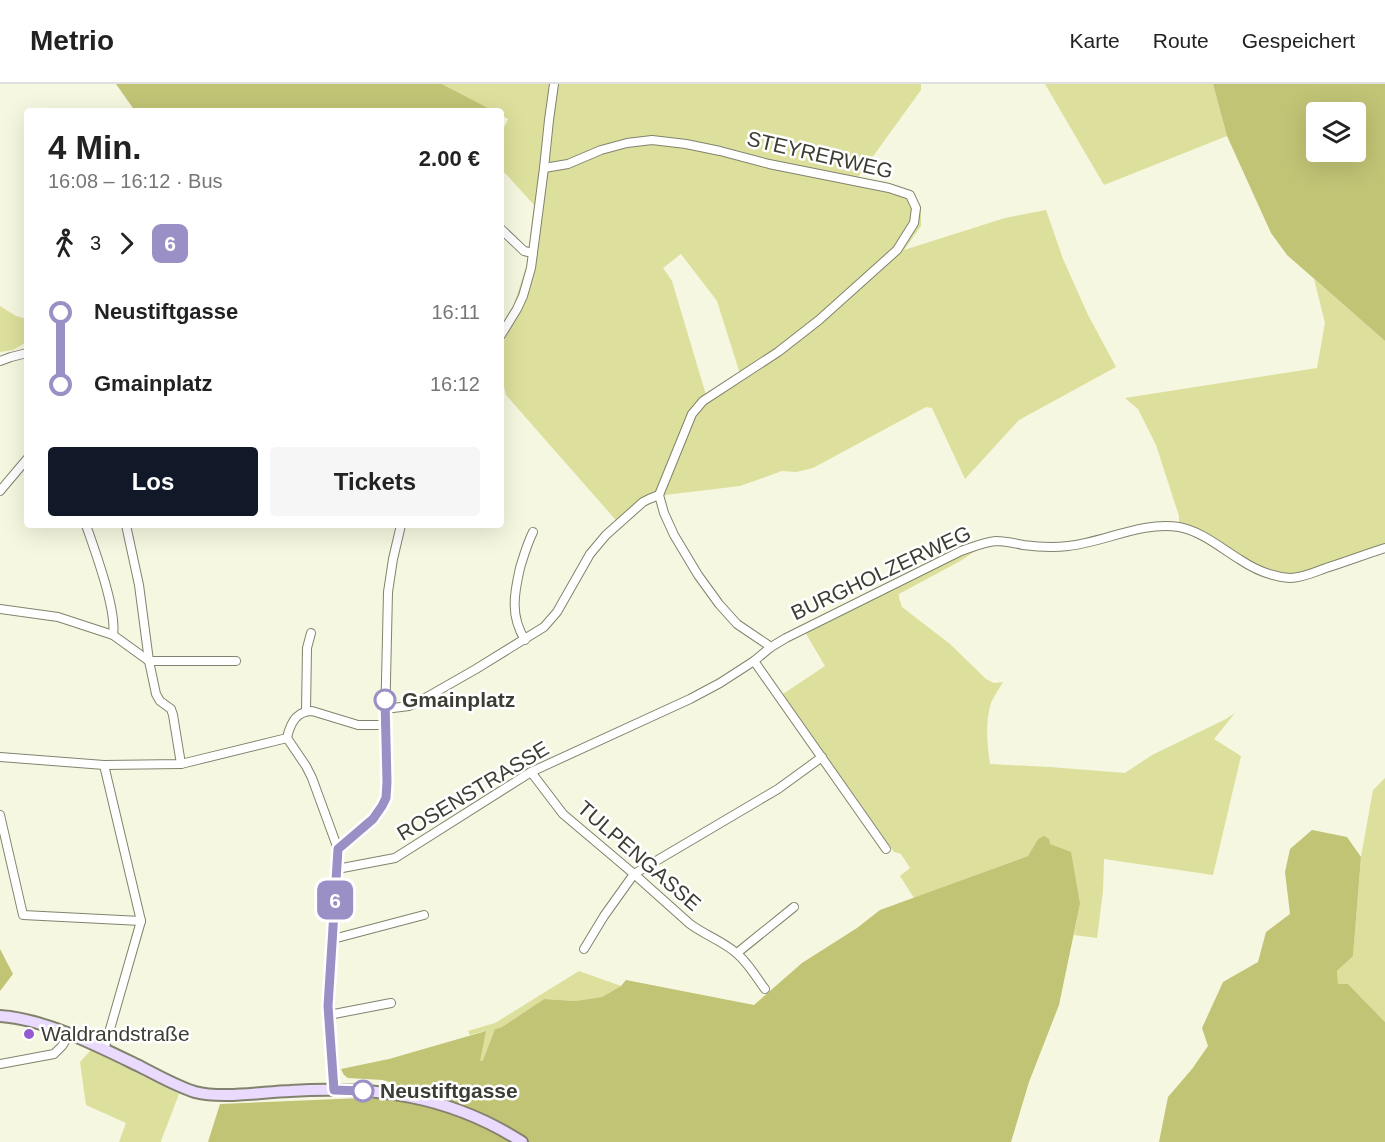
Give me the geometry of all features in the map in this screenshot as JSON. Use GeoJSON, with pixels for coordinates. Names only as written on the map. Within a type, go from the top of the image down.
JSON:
{"type":"FeatureCollection","features":[{"type":"Feature","properties":{"kind":"street"},"geometry":{"type":"LineString","coordinates":[[504,330],[523,296],[531,268],[554,84]]}},
{"type":"Feature","properties":{"kind":"street","name":"STEYRERWEG"},"geometry":{"type":"LineString","coordinates":[[544,168],[568,164],[601,150],[627,143],[652,140],[720,151],[769,164],[889,188],[910,195],[916,208],[914,223],[897,250],[819,320],[786,346],[698,406],[692,414],[659,495]]}},
{"type":"Feature","properties":{"kind":"street"},"geometry":{"type":"LineString","coordinates":[[504,233],[524,251],[533,253]]}},
{"type":"Feature","properties":{"kind":"street"},"geometry":{"type":"LineString","coordinates":[[0,361],[24,354]]}},
{"type":"Feature","properties":{"kind":"street"},"geometry":{"type":"LineString","coordinates":[[0,491],[24,463]]}},
{"type":"Feature","properties":{"kind":"street"},"geometry":{"type":"LineString","coordinates":[[385,709],[409,706],[544,627],[557,612],[590,554],[606,535],[644,502],[659,495],[674,535],[714,598],[736,624],[771,647]]}},
{"type":"Feature","properties":{"kind":"street","name":"BURGHOLZERWEG"},"geometry":{"type":"LineString","coordinates":[[720,683],[786,638],[979,544],[997,541],[1054,548],[1068,547],[1132,531],[1171,526],[1194,531],[1246,564],[1263,572],[1289,578],[1313,573],[1385,548]]}},
{"type":"Feature","properties":{"kind":"street"},"geometry":{"type":"LineString","coordinates":[[87,528],[106,589],[113,623],[112,636]]}},
{"type":"Feature","properties":{"kind":"street"},"geometry":{"type":"LineString","coordinates":[[127,528],[139,585],[149,661],[156,694],[160,701],[171,709],[181,764]]}},
{"type":"Feature","properties":{"kind":"street"},"geometry":{"type":"LineString","coordinates":[[338,849],[373,819],[386,798],[385,709],[388,592],[400,528]]}},
{"type":"Feature","properties":{"kind":"street"},"geometry":{"type":"LineString","coordinates":[[525,640],[518,626],[514,598],[525,551],[533,532]]}},
{"type":"Feature","properties":{"kind":"street"},"geometry":{"type":"LineString","coordinates":[[0,609],[58,616],[112,636],[149,661],[236,661]]}},
{"type":"Feature","properties":{"kind":"street"},"geometry":{"type":"LineString","coordinates":[[306,711],[307,648],[311,633]]}},
{"type":"Feature","properties":{"kind":"street"},"geometry":{"type":"LineString","coordinates":[[754,661],[886,849]]}},
{"type":"Feature","properties":{"kind":"street","name":"ROSENSTRASSE"},"geometry":{"type":"LineString","coordinates":[[338,869],[395,858],[531,772],[720,683]]}},
{"type":"Feature","properties":{"kind":"street"},"geometry":{"type":"LineString","coordinates":[[287,738],[296,716],[306,711],[358,725],[385,724]]}},
{"type":"Feature","properties":{"kind":"street"},"geometry":{"type":"LineString","coordinates":[[0,757],[104,765],[181,764],[287,738]]}},
{"type":"Feature","properties":{"kind":"street"},"geometry":{"type":"LineString","coordinates":[[287,738],[312,778],[338,849],[328,1015],[334,1090]]}},
{"type":"Feature","properties":{"kind":"street"},"geometry":{"type":"LineString","coordinates":[[584,949],[634,874],[778,789],[822,757]]}},
{"type":"Feature","properties":{"kind":"street"},"geometry":{"type":"LineString","coordinates":[[104,765],[141,921],[104,1050]]}},
{"type":"Feature","properties":{"kind":"street","name":"TULPENGASSE"},"geometry":{"type":"LineString","coordinates":[[531,772],[563,814],[700,932],[737,953],[765,989]]}},
{"type":"Feature","properties":{"kind":"street"},"geometry":{"type":"LineString","coordinates":[[0,815],[23,915],[141,921]]}},
{"type":"Feature","properties":{"kind":"street"},"geometry":{"type":"LineString","coordinates":[[737,953],[794,908]]}},
{"type":"Feature","properties":{"kind":"street"},"geometry":{"type":"LineString","coordinates":[[333,939],[424,915]]}},
{"type":"Feature","properties":{"kind":"street"},"geometry":{"type":"LineString","coordinates":[[328,1015],[391,1003]]}},
{"type":"Feature","properties":{"kind":"street"},"geometry":{"type":"LineString","coordinates":[[0,1016],[27,1021],[69,1035],[182,1087],[207,1094],[334,1090],[380,1092],[423,1098],[475,1116],[522,1142]]}},
{"type":"Feature","properties":{"kind":"street"},"geometry":{"type":"LineString","coordinates":[[0,1064],[54,1054],[69,1035]]}},
{"type":"Feature","properties":{"kind":"green space"},"geometry":{"type":"Polygon","coordinates":[[[116,84],[442,84],[488,108],[133,108],[116,84]]]}},
{"type":"Feature","properties":{"kind":"green space"},"geometry":{"type":"Polygon","coordinates":[[[442,84],[921,84],[921,90],[858,177],[911,192],[921,206],[921,226],[904,250],[1005,218],[1046,210],[1063,259],[1088,315],[1116,367],[1019,420],[965,479],[932,408],[926,407],[813,468],[796,472],[782,471],[740,486],[665,495],[645,506],[621,526],[506,395],[504,321],[513,307],[527,264],[534,205],[504,173],[504,128],[508,119],[504,117],[504,108],[488,108],[442,84]],[[681,254],[663,268],[672,281],[706,395],[740,374],[717,301],[681,254]]]}},
{"type":"Feature","properties":{"kind":"green space"},"geometry":{"type":"Polygon","coordinates":[[[1045,84],[1213,84],[1227,136],[1104,185],[1045,84]]]}},
{"type":"Feature","properties":{"kind":"green space"},"geometry":{"type":"Polygon","coordinates":[[[1213,84],[1385,84],[1385,341],[1287,255],[1271,233],[1227,136],[1213,84]]]}},
{"type":"Feature","properties":{"kind":"green space"},"geometry":{"type":"Polygon","coordinates":[[[1314,279],[1385,341],[1385,544],[1319,568],[1283,573],[1247,561],[1179,522],[1156,445],[1138,409],[1125,398],[1317,368],[1325,323],[1314,279]]]}},
{"type":"Feature","properties":{"kind":"green space"},"geometry":{"type":"Polygon","coordinates":[[[0,306],[24,318],[24,344],[13,350],[0,352],[0,306]]]}},
{"type":"Feature","properties":{"kind":"green space"},"geometry":{"type":"Polygon","coordinates":[[[980,548],[899,594],[899,598],[902,607],[950,644],[986,679],[994,683],[1003,682],[991,703],[988,718],[987,741],[990,764],[1125,773],[1152,755],[1235,713],[1214,739],[1241,756],[1213,875],[1104,859],[1103,891],[1097,938],[1074,935],[1080,904],[1038,839],[1028,856],[914,898],[900,876],[910,868],[901,854],[894,852],[783,694],[825,666],[805,632],[957,556],[980,548]]]}},
{"type":"Feature","properties":{"kind":"green space"},"geometry":{"type":"Polygon","coordinates":[[[1385,778],[1385,1022],[1348,984],[1338,984],[1337,971],[1353,956],[1361,857],[1373,790],[1385,778]]]}},
{"type":"Feature","properties":{"kind":"green space"},"geometry":{"type":"Polygon","coordinates":[[[1312,830],[1347,837],[1361,857],[1353,956],[1337,971],[1338,984],[1348,984],[1385,1022],[1385,1142],[1159,1142],[1168,1097],[1208,1046],[1202,1028],[1223,982],[1258,962],[1266,932],[1290,914],[1285,872],[1290,849],[1312,830]]]}},
{"type":"Feature","properties":{"kind":"green space"},"geometry":{"type":"Polygon","coordinates":[[[1044,836],[1049,839],[1050,844],[1071,852],[1080,904],[1059,1005],[1029,1082],[1011,1142],[208,1142],[220,1104],[362,1098],[393,1100],[392,1083],[383,1080],[348,1078],[341,1069],[389,1059],[486,1031],[480,1061],[483,1060],[495,1029],[502,1027],[544,999],[575,1001],[602,997],[621,986],[626,980],[754,1005],[802,963],[857,928],[880,910],[1028,856],[1038,839],[1044,836]]]}},
{"type":"Feature","properties":{"kind":"green space"},"geometry":{"type":"Polygon","coordinates":[[[0,949],[13,974],[0,991],[0,949]]]}},
{"type":"Feature","properties":{"kind":"green space"},"geometry":{"type":"Polygon","coordinates":[[[579,971],[621,986],[602,997],[575,1001],[544,999],[502,1027],[495,1029],[483,1060],[479,1062],[485,1031],[470,1035],[468,1031],[495,1023],[579,971]]]}},
{"type":"Feature","properties":{"kind":"green space"},"geometry":{"type":"Polygon","coordinates":[[[91,1050],[179,1094],[161,1142],[119,1142],[126,1123],[86,1105],[80,1062],[91,1050]]]}},
{"type":"Feature","properties":{"kind":"bus line","name":"6"},"geometry":{"type":"LineString","coordinates":[[363,1091],[334,1090],[328,1006],[338,849],[373,819],[386,798],[385,700]]}},
{"type":"Feature","properties":{"kind":"place","name":"Gmainplatz"},"geometry":{"type":"Point","coordinates":[385,700]}},
{"type":"Feature","properties":{"kind":"place","name":"Waldrandstraße"},"geometry":{"type":"Point","coordinates":[29,1034]}},
{"type":"Feature","properties":{"kind":"place","name":"Neustiftgasse"},"geometry":{"type":"Point","coordinates":[363,1091]}}]}
